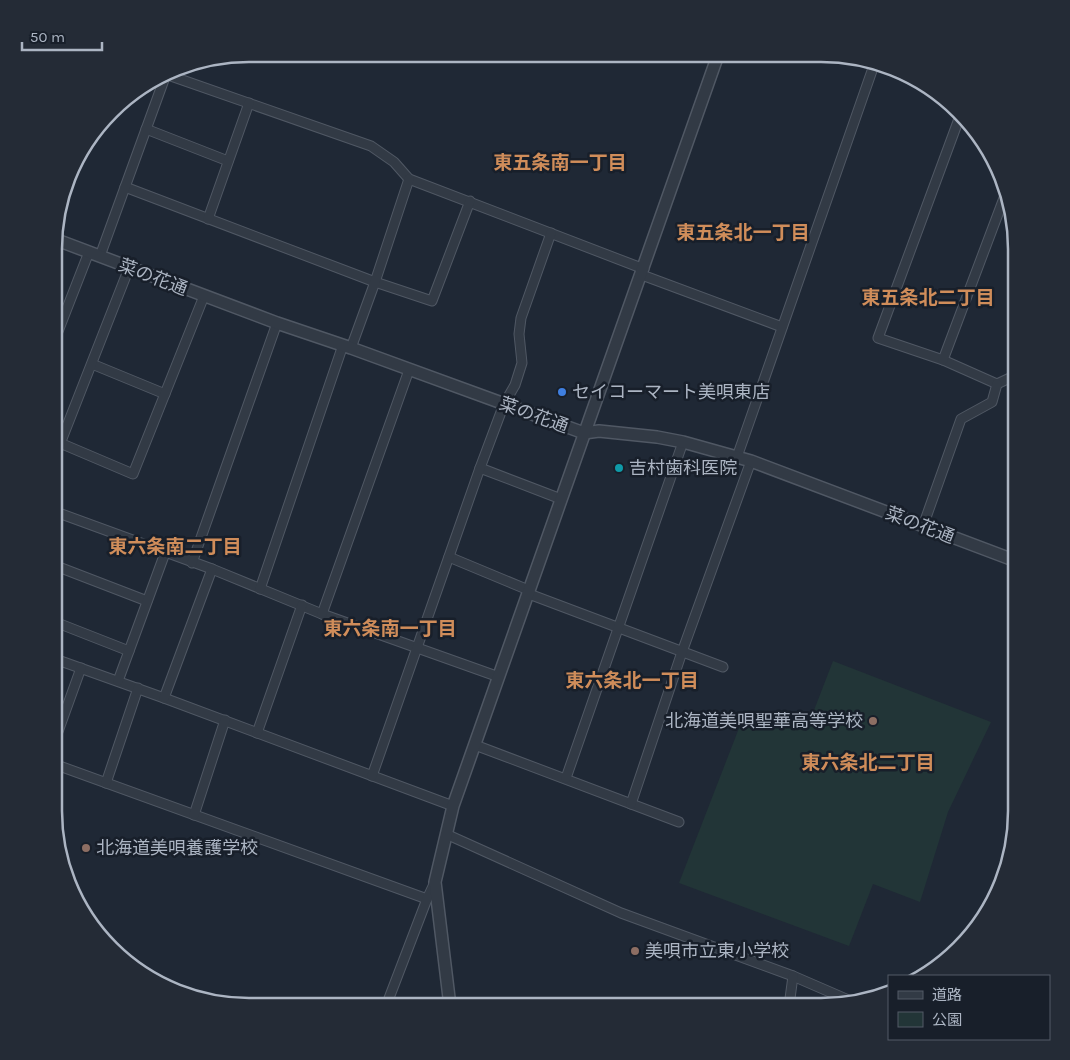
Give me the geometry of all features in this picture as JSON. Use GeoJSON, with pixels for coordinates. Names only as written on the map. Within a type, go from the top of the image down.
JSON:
{"type":"FeatureCollection","features":[{"type":"Feature","properties":{"kind":"street"},"geometry":{"type":"LineString","coordinates":[[389,998],[427,898],[435,882],[453,806],[716,62]]}},
{"type":"Feature","properties":{"kind":"street"},"geometry":{"type":"LineString","coordinates":[[737,457],[872,70]]}},
{"type":"Feature","properties":{"kind":"street"},"geometry":{"type":"LineString","coordinates":[[176,78],[371,146],[394,162],[408,179],[551,233],[782,327]]}},
{"type":"Feature","properties":{"kind":"street"},"geometry":{"type":"LineString","coordinates":[[100,256],[162,85]]}},
{"type":"Feature","properties":{"kind":"street"},"geometry":{"type":"LineString","coordinates":[[208,218],[249,103]]}},
{"type":"Feature","properties":{"kind":"street"},"geometry":{"type":"LineString","coordinates":[[958,122],[878,338],[943,360],[997,384],[1008,379]]}},
{"type":"Feature","properties":{"kind":"street"},"geometry":{"type":"LineString","coordinates":[[146,129],[228,161]]}},
{"type":"Feature","properties":{"kind":"street"},"geometry":{"type":"LineString","coordinates":[[260,589],[347,347],[375,282],[408,179]]}},
{"type":"Feature","properties":{"kind":"street"},"geometry":{"type":"LineString","coordinates":[[125,187],[375,282],[432,301],[470,201]]}},
{"type":"Feature","properties":{"kind":"street"},"geometry":{"type":"LineString","coordinates":[[943,360],[1001,202]]}},
{"type":"Feature","properties":{"kind":"street"},"geometry":{"type":"LineString","coordinates":[[372,776],[480,468],[504,404],[515,385],[522,363],[519,334],[521,318],[551,233]]}},
{"type":"Feature","properties":{"kind":"street","name":"菜の花通"},"geometry":{"type":"LineString","coordinates":[[63,242],[277,323],[584,433],[599,431],[621,432],[683,442],[751,461],[1008,558]]}},
{"type":"Feature","properties":{"kind":"street"},"geometry":{"type":"LineString","coordinates":[[62,321],[89,252]]}},
{"type":"Feature","properties":{"kind":"street"},"geometry":{"type":"LineString","coordinates":[[62,438],[129,268]]}},
{"type":"Feature","properties":{"kind":"street"},"geometry":{"type":"LineString","coordinates":[[62,452],[133,474],[204,296]]}},
{"type":"Feature","properties":{"kind":"street"},"geometry":{"type":"LineString","coordinates":[[192,563],[277,323]]}},
{"type":"Feature","properties":{"kind":"street"},"geometry":{"type":"LineString","coordinates":[[92,364],[165,394]]}},
{"type":"Feature","properties":{"kind":"street"},"geometry":{"type":"LineString","coordinates":[[322,614],[409,370]]}},
{"type":"Feature","properties":{"kind":"street"},"geometry":{"type":"LineString","coordinates":[[923,526],[962,419],[992,402],[997,384]]}},
{"type":"Feature","properties":{"kind":"street"},"geometry":{"type":"LineString","coordinates":[[566,778],[683,442]]}},
{"type":"Feature","properties":{"kind":"street"},"geometry":{"type":"LineString","coordinates":[[631,804],[682,652],[751,461]]}},
{"type":"Feature","properties":{"kind":"street"},"geometry":{"type":"LineString","coordinates":[[480,468],[561,498]]}},
{"type":"Feature","properties":{"kind":"street"},"geometry":{"type":"LineString","coordinates":[[62,514],[212,569],[322,614],[499,677]]}},
{"type":"Feature","properties":{"kind":"street"},"geometry":{"type":"LineString","coordinates":[[118,681],[165,553]]}},
{"type":"Feature","properties":{"kind":"street"},"geometry":{"type":"LineString","coordinates":[[449,557],[526,589],[529,594],[724,666]]}},
{"type":"Feature","properties":{"kind":"street"},"geometry":{"type":"LineString","coordinates":[[62,568],[147,601]]}},
{"type":"Feature","properties":{"kind":"street"},"geometry":{"type":"LineString","coordinates":[[164,698],[212,569]]}},
{"type":"Feature","properties":{"kind":"street"},"geometry":{"type":"LineString","coordinates":[[257,733],[302,606]]}},
{"type":"Feature","properties":{"kind":"street"},"geometry":{"type":"LineString","coordinates":[[62,625],[129,651]]}},
{"type":"Feature","properties":{"kind":"street"},"geometry":{"type":"LineString","coordinates":[[62,661],[225,720],[453,806]]}},
{"type":"Feature","properties":{"kind":"street"},"geometry":{"type":"LineString","coordinates":[[62,721],[81,668]]}},
{"type":"Feature","properties":{"kind":"street"},"geometry":{"type":"LineString","coordinates":[[106,783],[138,688]]}},
{"type":"Feature","properties":{"kind":"street"},"geometry":{"type":"LineString","coordinates":[[194,814],[225,720]]}},
{"type":"Feature","properties":{"kind":"street"},"geometry":{"type":"LineString","coordinates":[[475,745],[679,822]]}},
{"type":"Feature","properties":{"kind":"street"},"geometry":{"type":"LineString","coordinates":[[62,767],[427,898]]}},
{"type":"Feature","properties":{"kind":"street"},"geometry":{"type":"LineString","coordinates":[[446,834],[621,913],[793,976],[840,996]]}},
{"type":"Feature","properties":{"kind":"street"},"geometry":{"type":"LineString","coordinates":[[435,882],[449,998]]}},
{"type":"Feature","properties":{"kind":"street"},"geometry":{"type":"LineString","coordinates":[[790,998],[793,976]]}},
{"type":"Feature","properties":{"kind":"green space"},"geometry":{"type":"Polygon","coordinates":[[[833,661],[991,722],[948,812],[920,902],[873,884],[849,946],[679,883],[746,710],[806,731],[833,661]]]}},
{"type":"Feature","properties":{"kind":"place","name":"セイコーマート美唄東店"},"geometry":{"type":"Point","coordinates":[562,392]}},
{"type":"Feature","properties":{"kind":"place","name":"吉村歯科医院"},"geometry":{"type":"Point","coordinates":[619,468]}},
{"type":"Feature","properties":{"kind":"place","name":"北海道美唄聖華高等学校"},"geometry":{"type":"Point","coordinates":[873,721]}},
{"type":"Feature","properties":{"kind":"place","name":"北海道美唄養護学校"},"geometry":{"type":"Point","coordinates":[86,848]}},
{"type":"Feature","properties":{"kind":"place","name":"美唄市立東小学校"},"geometry":{"type":"Point","coordinates":[635,951]}},
{"type":"Feature","properties":{"kind":"district","name":"東五条南一丁目"},"geometry":{"type":"Point","coordinates":[560,162]}},
{"type":"Feature","properties":{"kind":"district","name":"東五条北一丁目"},"geometry":{"type":"Point","coordinates":[743,232]}},
{"type":"Feature","properties":{"kind":"district","name":"東五条北二丁目"},"geometry":{"type":"Point","coordinates":[928,297]}},
{"type":"Feature","properties":{"kind":"district","name":"東六条南二丁目"},"geometry":{"type":"Point","coordinates":[175,546]}},
{"type":"Feature","properties":{"kind":"district","name":"東六条南一丁目"},"geometry":{"type":"Point","coordinates":[390,628]}},
{"type":"Feature","properties":{"kind":"district","name":"東六条北一丁目"},"geometry":{"type":"Point","coordinates":[632,680]}},
{"type":"Feature","properties":{"kind":"district","name":"東六条北二丁目"},"geometry":{"type":"Point","coordinates":[868,762]}}]}
